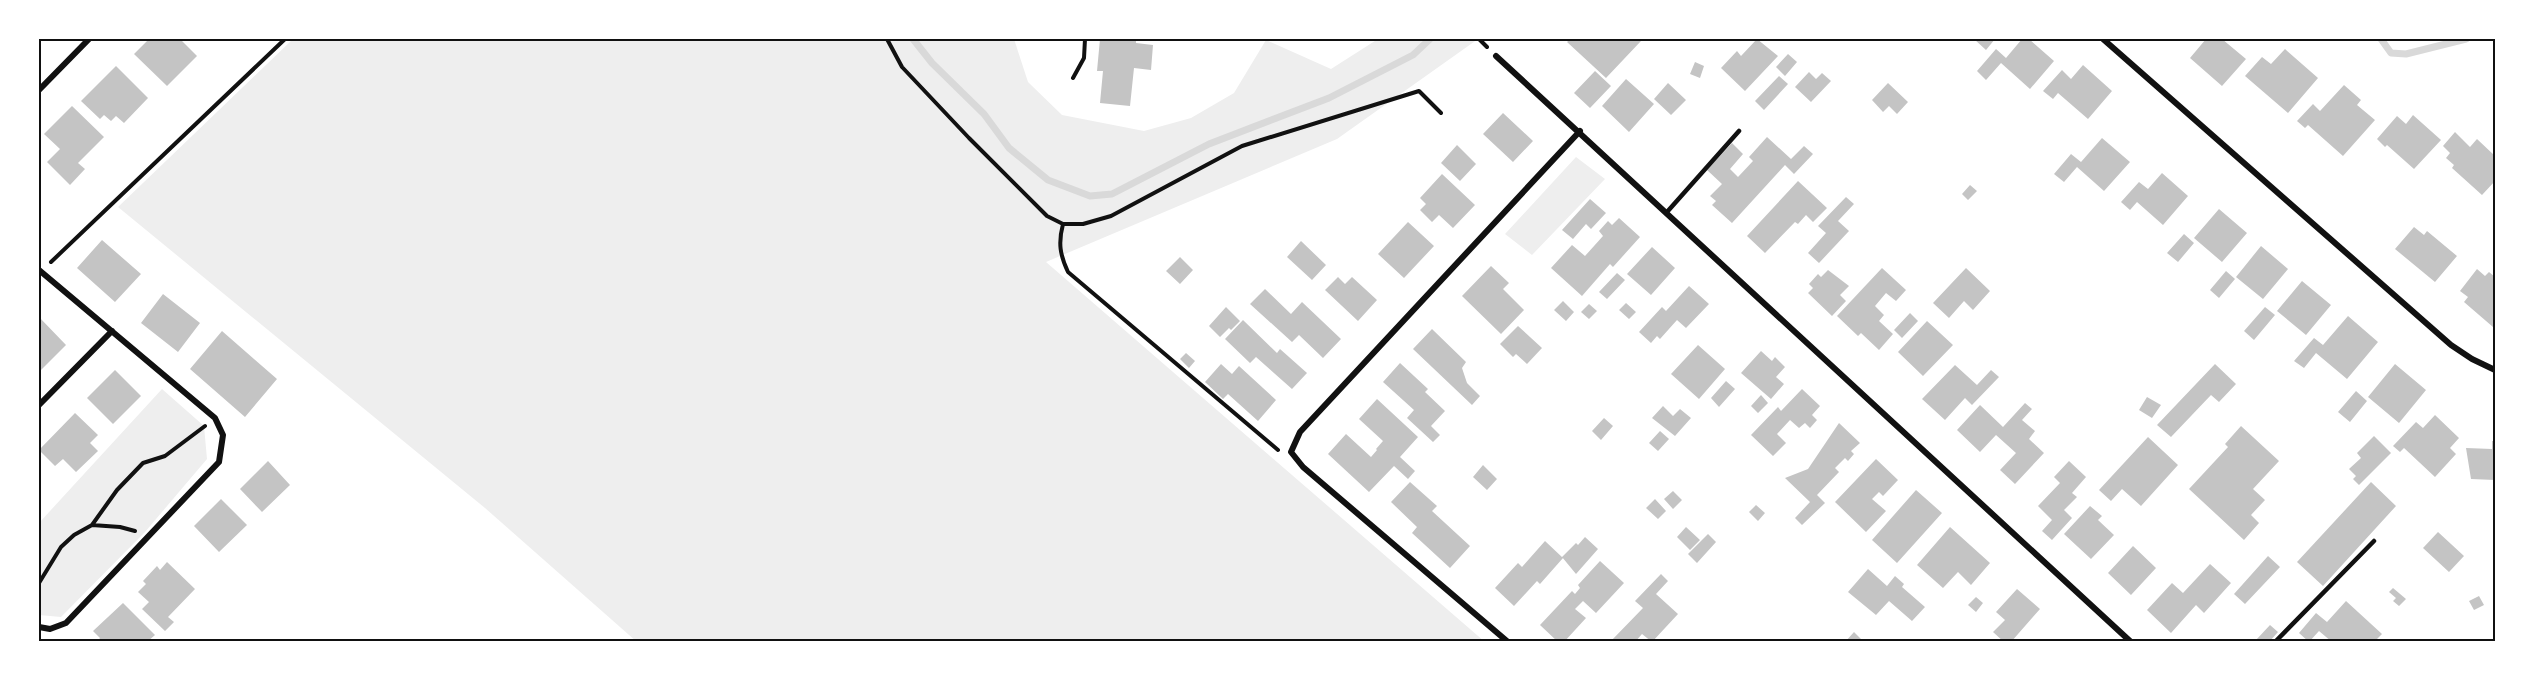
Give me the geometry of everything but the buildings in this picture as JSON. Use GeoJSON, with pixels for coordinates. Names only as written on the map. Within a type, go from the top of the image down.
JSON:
{"type":"FeatureCollection","features":[{"type":"Feature","properties":{"kind":"street"},"geometry":{"type":"LineString","coordinates":[[39,90],[89,39]]}},
{"type":"Feature","properties":{"kind":"street"},"geometry":{"type":"LineString","coordinates":[[2103,39],[2451,345],[2495,370]]}},
{"type":"Feature","properties":{"kind":"street"},"geometry":{"type":"LineString","coordinates":[[1496,56],[1580,131],[2131,642]]}},
{"type":"Feature","properties":{"kind":"street"},"geometry":{"type":"LineString","coordinates":[[1508,642],[1303,467],[1291,452],[1300,432],[1580,131]]}},
{"type":"Feature","properties":{"kind":"street"},"geometry":{"type":"LineString","coordinates":[[39,627],[50,629],[66,623],[146,541],[219,462],[224,435],[215,418],[40,271]]}},
{"type":"Feature","properties":{"kind":"street"},"geometry":{"type":"LineString","coordinates":[[39,405],[112,331]]}},
{"type":"Feature","properties":{"kind":"lane"},"geometry":{"type":"LineString","coordinates":[[1667,212],[1739,131]]}},
{"type":"Feature","properties":{"kind":"lane"},"geometry":{"type":"LineString","coordinates":[[2275,642],[2374,541]]}},
{"type":"Feature","properties":{"kind":"path"},"geometry":{"type":"LineString","coordinates":[[40,271],[285,39]]}},
{"type":"Feature","properties":{"kind":"path"},"geometry":{"type":"LineString","coordinates":[[888,39],[902,67],[969,138],[1047,216],[1063,224],[1083,224],[1111,216],[1242,146],[1419,91],[1441,113]]}},
{"type":"Feature","properties":{"kind":"path"},"geometry":{"type":"LineString","coordinates":[[1073,78],[1084,58],[1085,39]]}},
{"type":"Feature","properties":{"kind":"path"},"geometry":{"type":"LineString","coordinates":[[1063,224],[1058,241],[1061,258],[1068,272],[1275,450],[1291,452]]}},
{"type":"Feature","properties":{"kind":"path"},"geometry":{"type":"LineString","coordinates":[[39,583],[61,547],[74,535],[92,525],[117,490],[143,463],[165,456],[215,418]]}},
{"type":"Feature","properties":{"kind":"path"},"geometry":{"type":"LineString","coordinates":[[92,525],[132,529],[146,541]]}},
{"type":"Feature","properties":{"kind":"shaded area"},"geometry":{"type":"Polygon","coordinates":[[[293,39],[1014,39],[1028,82],[1062,115],[1144,131],[1191,118],[1234,93],[1266,40],[1331,69],[1378,39],[1478,39],[1337,139],[1046,262],[1485,642],[637,642],[485,508],[118,207],[293,39]]]}},
{"type":"Feature","properties":{"kind":"shaded area"},"geometry":{"type":"Polygon","coordinates":[[[1576,157],[1605,179],[1532,255],[1505,234],[1576,157]]]}},
{"type":"Feature","properties":{"kind":"shaded area"},"geometry":{"type":"Polygon","coordinates":[[[162,389],[204,426],[207,459],[145,532],[61,617],[39,615],[39,523],[162,389]]]}},
{"type":"Feature","properties":{"kind":"waterway"},"geometry":{"type":"LineString","coordinates":[[913,39],[932,63],[984,114],[1009,148],[1048,180],[1090,196],[1112,194],[1209,144],[1329,98],[1413,55],[1430,39]]}},
{"type":"Feature","properties":{"kind":"waterway"},"geometry":{"type":"LineString","coordinates":[[2381,39],[2391,53],[2406,54],[2466,39]]}}]}
